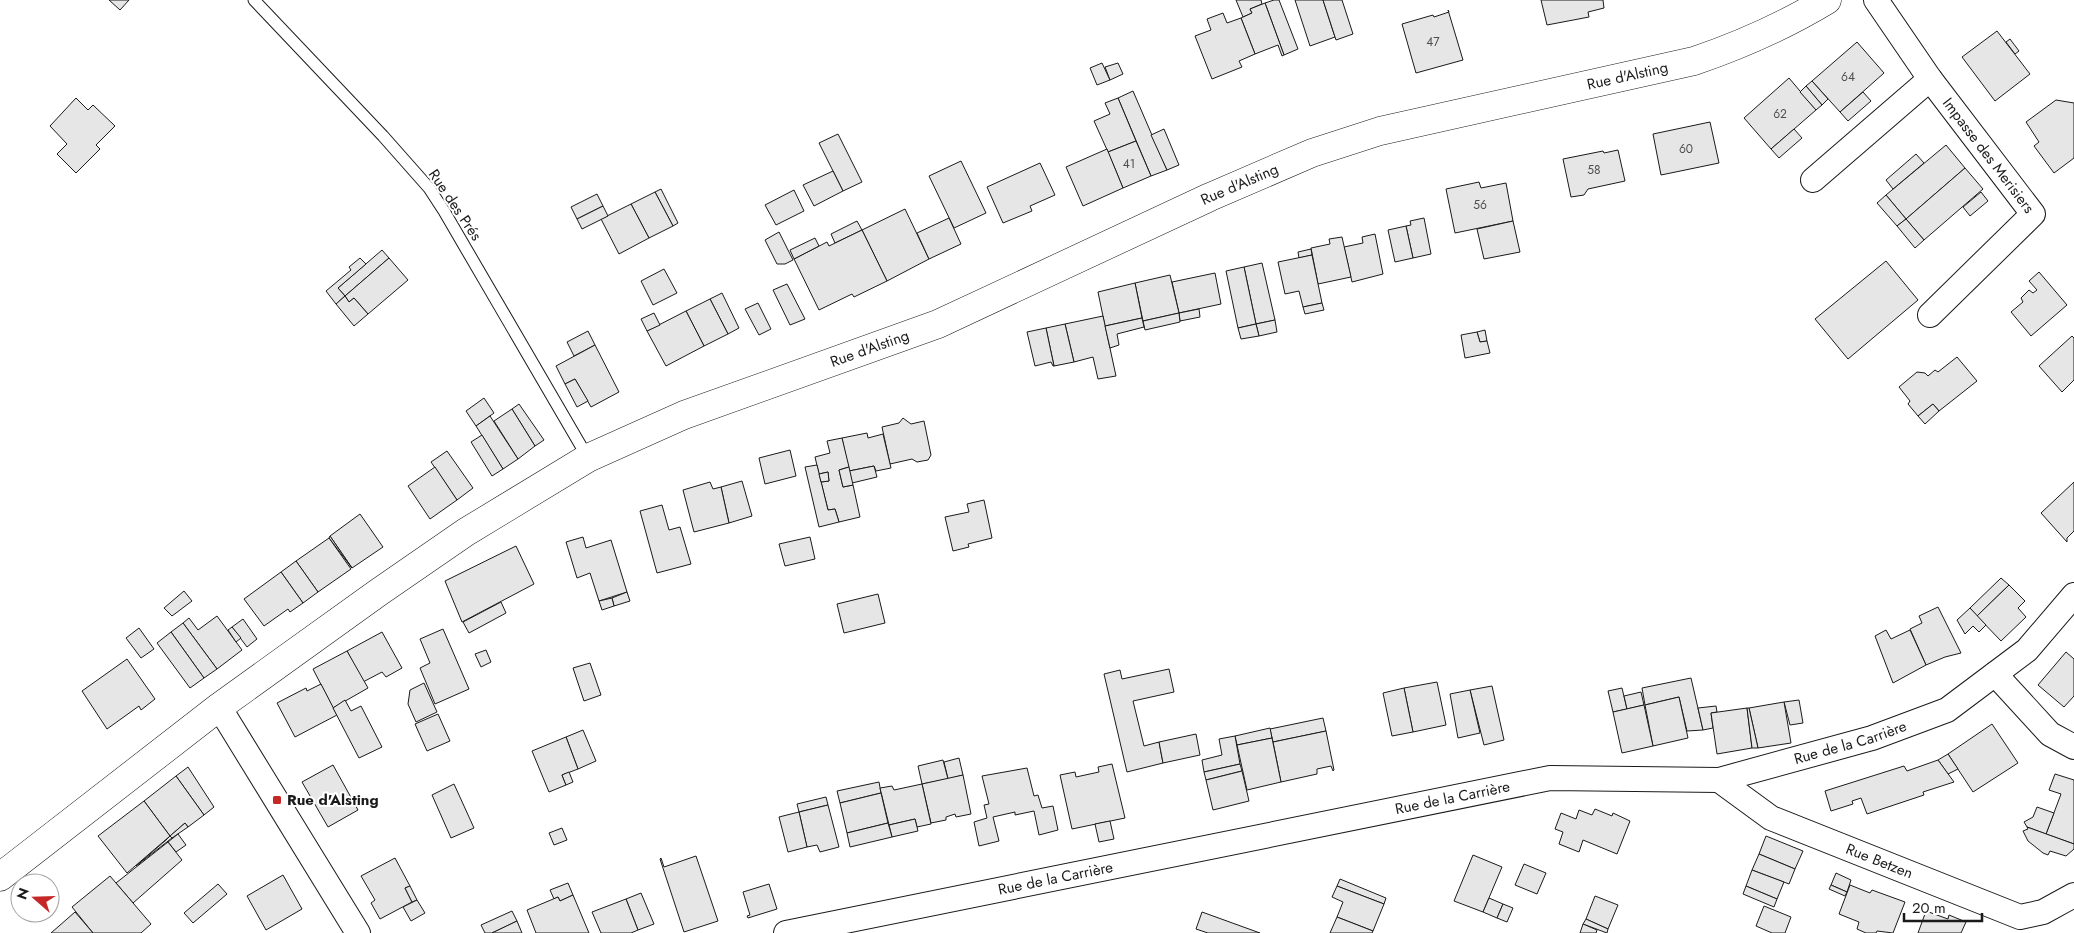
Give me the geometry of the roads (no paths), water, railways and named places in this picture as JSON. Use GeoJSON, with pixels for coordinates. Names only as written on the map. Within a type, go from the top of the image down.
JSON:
{"type":"FeatureCollection","features":[{"type":"Feature","properties":{"kind":"main road","name":"Rue d'Alsting"},"geometry":{"type":"LineString","coordinates":[[0,877],[219,707],[379,592],[466,532],[588,458],[684,415],[938,324],[1210,197],[1312,153],[1380,131],[1694,61],[1733,48],[1766,34],[1827,0]]}},
{"type":"Feature","properties":{"kind":"street","name":"Impasse des Merisiers"},"geometry":{"type":"LineString","coordinates":[[1876,0],[1930,79],[2033,214],[1930,315]]}},
{"type":"Feature","properties":{"kind":"street"},"geometry":{"type":"LineString","coordinates":[[1812,180],[1930,79]]}},
{"type":"Feature","properties":{"kind":"street","name":"Rue de la Carrière"},"geometry":{"type":"LineString","coordinates":[[786,933],[1550,778],[1719,780],[1872,738],[1947,710],[2027,650],[2074,595]]}},
{"type":"Feature","properties":{"kind":"street"},"geometry":{"type":"LineString","coordinates":[[1995,674],[2050,734],[2074,747]]}},
{"type":"Feature","properties":{"kind":"street"},"geometry":{"type":"LineString","coordinates":[[219,707],[358,933]]}},
{"type":"Feature","properties":{"kind":"street","name":"Rue Betzen"},"geometry":{"type":"LineString","coordinates":[[1719,780],[1772,818],[2020,917],[2043,912],[2074,895]]}},
{"type":"Feature","properties":{"kind":"lane","name":"Rue des Prés"},"geometry":{"type":"LineString","coordinates":[[254,0],[384,136],[429,188],[588,458]]}},
{"type":"Feature","properties":{"kind":"place","name":"Rue d'Alsting"},"geometry":{"type":"Point","coordinates":[277,800]}}]}
